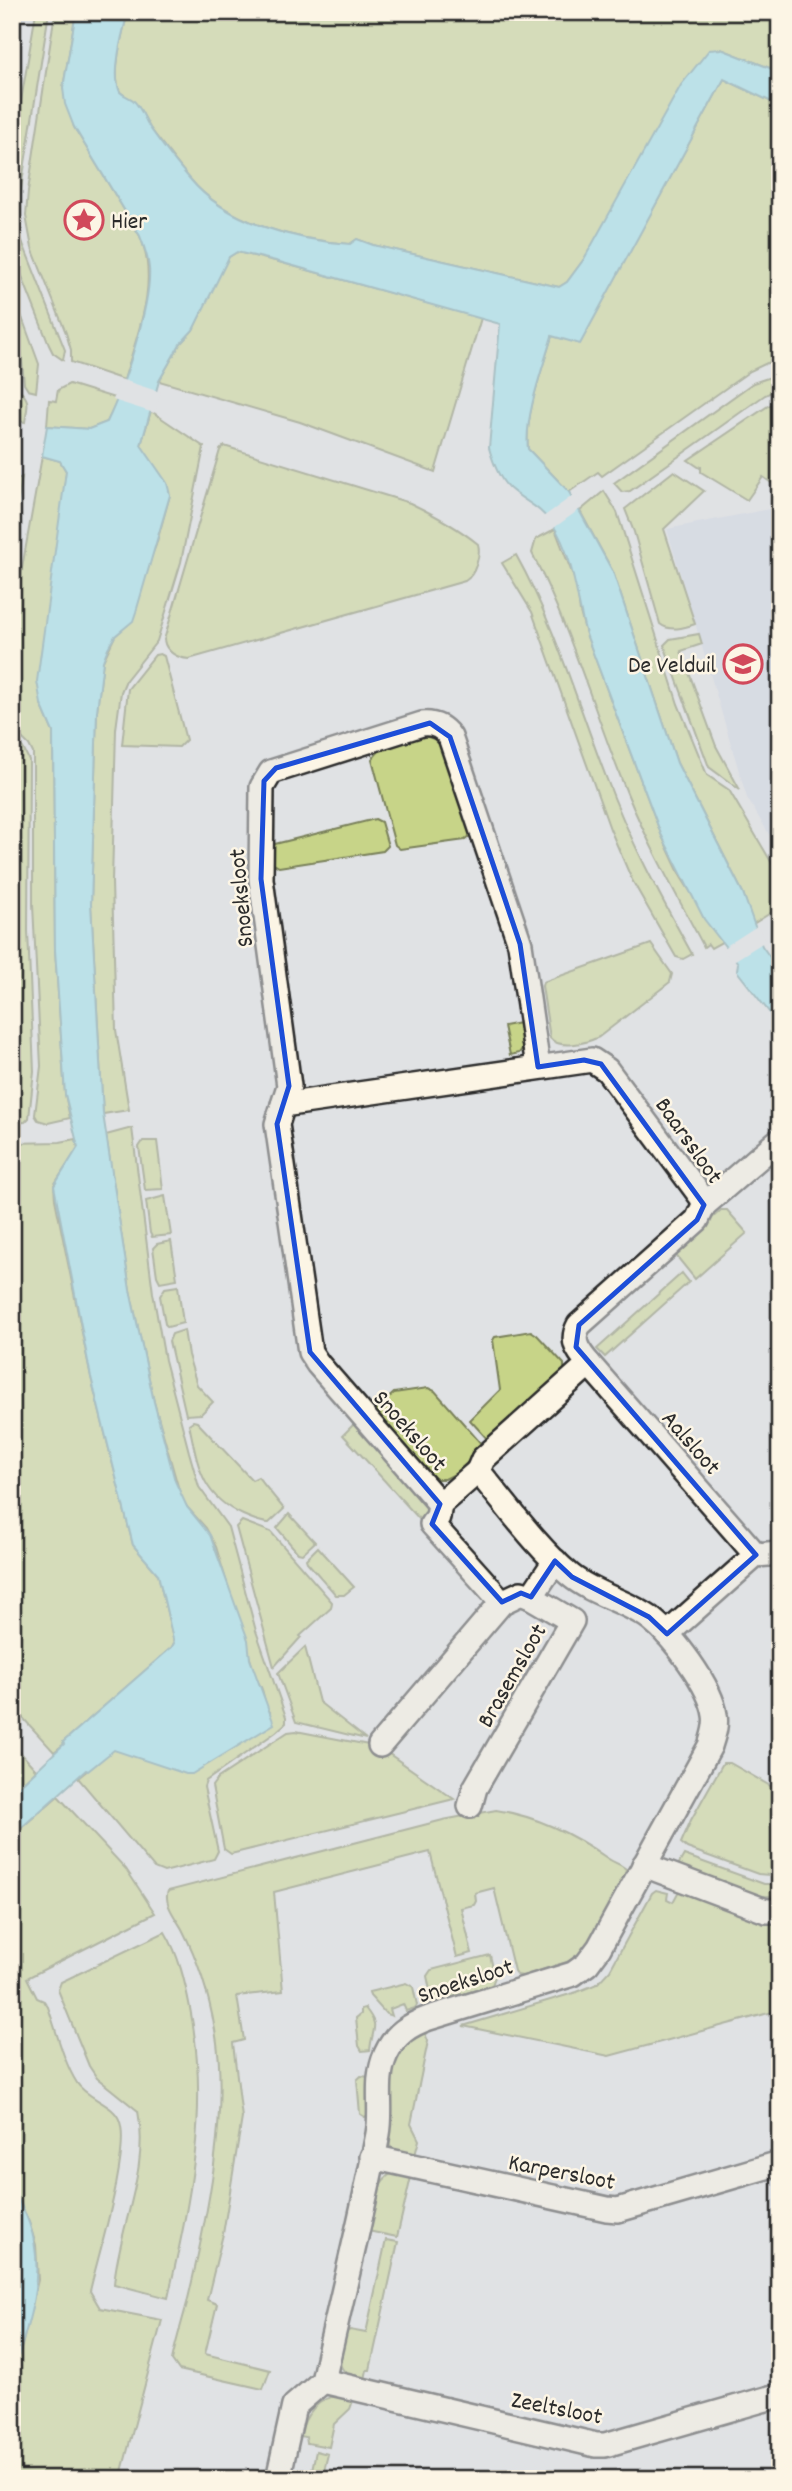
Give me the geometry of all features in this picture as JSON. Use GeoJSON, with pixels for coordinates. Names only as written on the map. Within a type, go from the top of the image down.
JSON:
{"type":"FeatureCollection","features":[{"type":"Feature","properties":{"kind":"street","name":"Snoeksloot"},"geometry":{"type":"LineString","coordinates":[[440,1504],[310,1352],[277,1124],[289,1086],[261,879],[264,782],[276,768],[422,724],[439,726],[445,730],[455,750],[520,944],[538,1067]]}},
{"type":"Feature","properties":{"kind":"street","name":"Baarssloot"},"geometry":{"type":"LineString","coordinates":[[283,1105],[584,1060],[601,1064],[698,1192],[704,1205],[697,1220],[579,1325],[574,1339],[576,1347],[589,1364]]}},
{"type":"Feature","properties":{"kind":"street"},"geometry":{"type":"LineString","coordinates":[[704,1205],[777,1142]]}},
{"type":"Feature","properties":{"kind":"street"},"geometry":{"type":"LineString","coordinates":[[478,1471],[483,1460],[589,1364]]}},
{"type":"Feature","properties":{"kind":"street","name":"Aalsloot"},"geometry":{"type":"LineString","coordinates":[[589,1364],[756,1555]]}},
{"type":"Feature","properties":{"kind":"street","name":"Snoeksloot"},"geometry":{"type":"LineString","coordinates":[[323,2381],[379,2130],[379,2076],[385,2056],[396,2037],[411,2025],[429,2018],[573,1974],[587,1964],[599,1948],[710,1746],[715,1731],[716,1718],[708,1692],[667,1634],[649,1617],[572,1577],[555,1561],[478,1471],[440,1504],[438,1517],[432,1524],[502,1602]]}},
{"type":"Feature","properties":{"kind":"street"},"geometry":{"type":"LineString","coordinates":[[667,1634],[756,1555],[780,1553]]}},
{"type":"Feature","properties":{"kind":"street"},"geometry":{"type":"LineString","coordinates":[[531,1597],[555,1561]]}},
{"type":"Feature","properties":{"kind":"street","name":"Brasemsloot"},"geometry":{"type":"LineString","coordinates":[[380,1745],[502,1602],[521,1593],[572,1621],[475,1788],[470,1806]]}},
{"type":"Feature","properties":{"kind":"street"},"geometry":{"type":"LineString","coordinates":[[644,1865],[766,1911],[780,1911]]}},
{"type":"Feature","properties":{"kind":"street","name":"Karpersloot"},"geometry":{"type":"LineString","coordinates":[[372,2157],[618,2210],[780,2163]]}},
{"type":"Feature","properties":{"kind":"street"},"geometry":{"type":"LineString","coordinates":[[278,2479],[294,2406],[323,2381]]}},
{"type":"Feature","properties":{"kind":"street","name":"Zeeltsloot"},"geometry":{"type":"LineString","coordinates":[[323,2381],[596,2445],[605,2445],[780,2395]]}},
{"type":"Feature","properties":{"kind":"highlighted area"},"geometry":{"type":"Polygon","coordinates":[[[430,723],[450,737],[520,944],[538,1067],[584,1060],[601,1064],[704,1205],[697,1220],[579,1325],[576,1347],[756,1555],[667,1634],[649,1617],[572,1577],[555,1561],[531,1597],[521,1593],[502,1602],[432,1524],[440,1504],[310,1352],[277,1124],[289,1086],[261,879],[264,781],[276,768],[430,723]]]}},
{"type":"Feature","properties":{"kind":"shaded area","name":"De Velduil"},"geometry":{"type":"Polygon","coordinates":[[[780,507],[780,852],[747,798],[667,529],[780,507]]]}},
{"type":"Feature","properties":{"kind":"green space"},"geometry":{"type":"Polygon","coordinates":[[[36,12],[49,12],[20,195],[12,196],[12,154],[36,12]]]}},
{"type":"Feature","properties":{"kind":"green space"},"geometry":{"type":"Polygon","coordinates":[[[55,12],[76,12],[63,88],[74,127],[140,236],[146,254],[148,272],[144,308],[124,380],[71,362],[66,333],[32,248],[26,216],[55,12]]]}},
{"type":"Feature","properties":{"kind":"green space"},"geometry":{"type":"Polygon","coordinates":[[[128,12],[765,12],[780,21],[780,72],[721,49],[584,259],[567,282],[559,287],[373,245],[357,239],[350,244],[285,233],[242,218],[222,207],[190,179],[150,128],[138,107],[120,92],[117,64],[128,12]]]}},
{"type":"Feature","properties":{"kind":"green space"},"geometry":{"type":"Polygon","coordinates":[[[724,79],[780,106],[780,361],[767,363],[750,371],[602,476],[598,472],[569,492],[528,449],[531,407],[552,336],[580,343],[724,79]]]}},
{"type":"Feature","properties":{"kind":"green space"},"geometry":{"type":"Polygon","coordinates":[[[22,241],[65,350],[63,360],[53,353],[49,345],[12,251],[12,244],[22,241]]]}},
{"type":"Feature","properties":{"kind":"green space"},"geometry":{"type":"Polygon","coordinates":[[[237,252],[481,318],[435,472],[300,422],[159,381],[180,344],[193,330],[222,267],[229,257],[237,252]]]}},
{"type":"Feature","properties":{"kind":"green space"},"geometry":{"type":"Polygon","coordinates":[[[12,290],[39,364],[36,392],[28,390],[24,384],[21,350],[12,328],[12,290]]]}},
{"type":"Feature","properties":{"kind":"green space"},"geometry":{"type":"Polygon","coordinates":[[[12,346],[18,369],[18,389],[28,404],[25,422],[12,420],[12,346]]]}},
{"type":"Feature","properties":{"kind":"green space"},"geometry":{"type":"Polygon","coordinates":[[[780,374],[780,388],[765,395],[630,491],[622,492],[614,483],[753,383],[780,374]]]}},
{"type":"Feature","properties":{"kind":"green space"},"geometry":{"type":"Polygon","coordinates":[[[69,384],[118,399],[107,422],[89,429],[47,426],[49,400],[56,401],[58,390],[69,384]]]}},
{"type":"Feature","properties":{"kind":"green space"},"geometry":{"type":"Polygon","coordinates":[[[780,405],[780,489],[763,477],[747,500],[701,472],[701,466],[700,468],[688,460],[768,406],[780,405]]]}},
{"type":"Feature","properties":{"kind":"green space"},"geometry":{"type":"Polygon","coordinates":[[[151,411],[204,447],[181,562],[157,641],[126,680],[121,692],[116,729],[112,882],[116,1030],[129,1110],[103,1114],[91,904],[97,711],[103,661],[115,636],[123,629],[156,545],[170,495],[141,445],[151,411]]]}},
{"type":"Feature","properties":{"kind":"green space"},"geometry":{"type":"Polygon","coordinates":[[[224,446],[410,503],[454,527],[478,544],[479,554],[474,570],[465,581],[189,659],[176,656],[167,648],[164,640],[220,450],[224,446]]]}},
{"type":"Feature","properties":{"kind":"green space"},"geometry":{"type":"Polygon","coordinates":[[[42,456],[60,461],[66,471],[41,704],[53,732],[55,950],[65,1094],[70,1118],[48,1123],[38,1120],[35,1115],[41,1066],[33,905],[33,753],[12,728],[12,624],[42,456]]]}},
{"type":"Feature","properties":{"kind":"green space"},"geometry":{"type":"Polygon","coordinates":[[[674,471],[704,491],[664,529],[695,624],[673,629],[660,624],[625,509],[674,471]]]}},
{"type":"Feature","properties":{"kind":"green space"},"geometry":{"type":"Polygon","coordinates":[[[22,477],[12,541],[12,481],[22,477]]]}},
{"type":"Feature","properties":{"kind":"green space"},"geometry":{"type":"Polygon","coordinates":[[[604,491],[617,512],[678,704],[707,775],[729,790],[780,877],[780,907],[753,924],[743,893],[677,763],[613,572],[580,511],[604,491]]]}},
{"type":"Feature","properties":{"kind":"green space"},"geometry":{"type":"Polygon","coordinates":[[[555,529],[577,586],[586,634],[661,834],[681,877],[722,942],[711,948],[708,944],[704,947],[636,813],[559,612],[532,553],[536,539],[555,529]]]}},
{"type":"Feature","properties":{"kind":"green space"},"geometry":{"type":"Polygon","coordinates":[[[516,555],[554,636],[625,823],[692,954],[683,959],[676,957],[632,880],[610,829],[532,612],[502,563],[516,555]]]}},
{"type":"Feature","properties":{"kind":"green space"},"geometry":{"type":"Polygon","coordinates":[[[699,634],[702,644],[681,651],[716,746],[740,790],[709,767],[664,645],[670,639],[699,634]]]}},
{"type":"Feature","properties":{"kind":"green space"},"geometry":{"type":"Polygon","coordinates":[[[155,655],[164,656],[186,740],[179,747],[122,745],[128,689],[155,655]]]}},
{"type":"Feature","properties":{"kind":"green space"},"geometry":{"type":"Polygon","coordinates":[[[425,736],[434,739],[441,746],[471,835],[465,840],[400,849],[395,845],[372,759],[380,750],[425,736]]]}},
{"type":"Feature","properties":{"kind":"green space"},"geometry":{"type":"Polygon","coordinates":[[[12,738],[23,748],[29,760],[28,931],[34,1071],[29,1118],[25,1122],[12,1123],[12,738]]]}},
{"type":"Feature","properties":{"kind":"green space"},"geometry":{"type":"Polygon","coordinates":[[[375,819],[381,822],[388,846],[383,851],[279,867],[272,863],[272,847],[275,844],[375,819]]]}},
{"type":"Feature","properties":{"kind":"green space"},"geometry":{"type":"Polygon","coordinates":[[[651,944],[672,974],[670,982],[599,1037],[566,1045],[550,1038],[543,982],[651,944]]]}},
{"type":"Feature","properties":{"kind":"green space"},"geometry":{"type":"Polygon","coordinates":[[[520,1023],[522,1049],[519,1053],[510,1055],[504,1026],[520,1023]]]}},
{"type":"Feature","properties":{"kind":"green space"},"geometry":{"type":"Polygon","coordinates":[[[132,1128],[153,1293],[165,1360],[189,1452],[199,1487],[228,1527],[256,1631],[286,1717],[286,1723],[276,1732],[206,1781],[204,1787],[218,1851],[214,1859],[164,1872],[154,1868],[78,1778],[114,1749],[237,1745],[270,1712],[257,1681],[216,1547],[206,1528],[181,1497],[154,1402],[130,1290],[106,1135],[132,1128]]]}},
{"type":"Feature","properties":{"kind":"green space"},"geometry":{"type":"Polygon","coordinates":[[[76,1139],[78,1148],[54,1185],[55,1199],[91,1377],[133,1545],[158,1574],[174,1643],[54,1752],[12,1706],[12,1143],[76,1139]]]}},
{"type":"Feature","properties":{"kind":"green space"},"geometry":{"type":"Polygon","coordinates":[[[143,1141],[157,1141],[163,1189],[145,1190],[139,1147],[143,1141]]]}},
{"type":"Feature","properties":{"kind":"green space"},"geometry":{"type":"Polygon","coordinates":[[[165,1196],[171,1235],[152,1237],[146,1201],[165,1196]]]}},
{"type":"Feature","properties":{"kind":"green space"},"geometry":{"type":"Polygon","coordinates":[[[721,1210],[727,1210],[747,1233],[695,1279],[674,1253],[721,1210]]]}},
{"type":"Feature","properties":{"kind":"green space"},"geometry":{"type":"Polygon","coordinates":[[[171,1241],[177,1279],[160,1282],[153,1248],[157,1244],[171,1241]]]}},
{"type":"Feature","properties":{"kind":"green space"},"geometry":{"type":"Polygon","coordinates":[[[682,1273],[689,1282],[605,1357],[597,1349],[682,1273]]]}},
{"type":"Feature","properties":{"kind":"green space"},"geometry":{"type":"Polygon","coordinates":[[[178,1286],[183,1323],[168,1327],[165,1324],[160,1296],[165,1288],[178,1286]]]}},
{"type":"Feature","properties":{"kind":"green space"},"geometry":{"type":"Polygon","coordinates":[[[184,1330],[197,1385],[213,1402],[201,1414],[186,1415],[169,1341],[172,1334],[184,1330]]]}},
{"type":"Feature","properties":{"kind":"green space"},"geometry":{"type":"Polygon","coordinates":[[[531,1331],[564,1364],[564,1376],[490,1442],[470,1420],[500,1390],[493,1340],[495,1337],[531,1331]]]}},
{"type":"Feature","properties":{"kind":"green space"},"geometry":{"type":"Polygon","coordinates":[[[428,1388],[435,1391],[484,1447],[455,1474],[445,1479],[428,1476],[372,1413],[394,1393],[428,1388]]]}},
{"type":"Feature","properties":{"kind":"green space"},"geometry":{"type":"Polygon","coordinates":[[[197,1422],[252,1480],[258,1477],[284,1509],[269,1523],[243,1515],[229,1507],[210,1489],[195,1453],[189,1424],[197,1422]]]}},
{"type":"Feature","properties":{"kind":"green space"},"geometry":{"type":"Polygon","coordinates":[[[356,1422],[431,1510],[421,1521],[343,1435],[356,1422]]]}},
{"type":"Feature","properties":{"kind":"green space"},"geometry":{"type":"Polygon","coordinates":[[[289,1514],[315,1542],[302,1554],[298,1553],[277,1528],[289,1514]]]}},
{"type":"Feature","properties":{"kind":"green space"},"geometry":{"type":"Polygon","coordinates":[[[242,1521],[271,1532],[332,1602],[331,1608],[300,1636],[274,1667],[236,1527],[242,1521]]]}},
{"type":"Feature","properties":{"kind":"green space"},"geometry":{"type":"Polygon","coordinates":[[[318,1547],[354,1587],[344,1595],[336,1595],[307,1562],[306,1559],[318,1547]]]}},
{"type":"Feature","properties":{"kind":"green space"},"geometry":{"type":"Polygon","coordinates":[[[305,1647],[319,1702],[366,1739],[296,1722],[278,1673],[305,1647]]]}},
{"type":"Feature","properties":{"kind":"green space"},"geometry":{"type":"Polygon","coordinates":[[[296,1731],[379,1747],[454,1799],[231,1854],[224,1849],[212,1786],[218,1778],[288,1732],[296,1731]]]}},
{"type":"Feature","properties":{"kind":"green space"},"geometry":{"type":"Polygon","coordinates":[[[12,1743],[36,1770],[12,1793],[12,1743]]]}},
{"type":"Feature","properties":{"kind":"green space"},"geometry":{"type":"Polygon","coordinates":[[[723,1763],[730,1763],[772,1787],[780,1796],[780,1867],[769,1875],[758,1874],[687,1848],[681,1843],[723,1763]]]}},
{"type":"Feature","properties":{"kind":"green space"},"geometry":{"type":"Polygon","coordinates":[[[58,1796],[126,1869],[155,1913],[27,1978],[37,1998],[44,2001],[48,2007],[64,2056],[77,2083],[113,2111],[120,2122],[121,2157],[117,2180],[90,2291],[100,2308],[162,2320],[120,2479],[12,2479],[12,2373],[22,2346],[38,2280],[36,2245],[29,2222],[12,2188],[12,1836],[58,1796]]]}},
{"type":"Feature","properties":{"kind":"green space"},"geometry":{"type":"Polygon","coordinates":[[[496,1810],[554,1827],[626,1869],[581,1955],[570,1961],[523,1976],[517,1975],[494,1888],[475,1893],[474,1905],[461,1908],[472,1953],[457,1957],[430,1852],[274,1892],[283,1991],[237,1996],[244,2040],[233,2043],[242,2118],[223,2234],[207,2300],[217,2304],[205,2354],[270,2370],[263,2389],[179,2370],[172,2360],[208,2203],[220,2096],[215,2030],[206,1991],[188,1941],[167,1900],[168,1891],[443,1820],[496,1810]]]}},
{"type":"Feature","properties":{"kind":"green space"},"geometry":{"type":"Polygon","coordinates":[[[684,1855],[764,1884],[780,1880],[780,1895],[753,1895],[714,1883],[677,1867],[684,1855]]]}},
{"type":"Feature","properties":{"kind":"green space"},"geometry":{"type":"Polygon","coordinates":[[[680,1889],[780,1926],[780,2010],[609,2056],[463,2026],[597,1984],[610,1970],[652,1893],[656,1890],[668,1893],[667,1899],[673,1902],[680,1889]]]}},
{"type":"Feature","properties":{"kind":"green space"},"geometry":{"type":"Polygon","coordinates":[[[165,1932],[178,1959],[186,1988],[196,2045],[198,2082],[198,2118],[190,2190],[168,2298],[114,2284],[140,2155],[138,2111],[97,2078],[89,2066],[58,1990],[61,1982],[165,1932]]]}},
{"type":"Feature","properties":{"kind":"green space"},"geometry":{"type":"Polygon","coordinates":[[[490,1955],[495,1977],[492,1985],[437,2002],[432,2000],[427,1976],[431,1970],[490,1955]]]}},
{"type":"Feature","properties":{"kind":"green space"},"geometry":{"type":"Polygon","coordinates":[[[406,1983],[413,1987],[417,2005],[415,2008],[406,2011],[403,2004],[390,2009],[392,2016],[386,2014],[370,1996],[369,1992],[406,1983]]]}},
{"type":"Feature","properties":{"kind":"green space"},"geometry":{"type":"Polygon","coordinates":[[[365,2008],[373,2020],[374,2028],[370,2050],[362,2051],[356,2018],[361,2014],[361,2009],[365,2008]]]}},
{"type":"Feature","properties":{"kind":"green space"},"geometry":{"type":"Polygon","coordinates":[[[424,2031],[428,2041],[411,2124],[419,2140],[415,2155],[395,2152],[390,2146],[389,2136],[392,2072],[404,2046],[424,2031]]]}},
{"type":"Feature","properties":{"kind":"green space"},"geometry":{"type":"Polygon","coordinates":[[[361,2076],[369,2077],[369,2114],[365,2117],[360,2114],[357,2080],[361,2076]]]}},
{"type":"Feature","properties":{"kind":"green space"},"geometry":{"type":"Polygon","coordinates":[[[392,2173],[411,2177],[397,2237],[368,2231],[377,2191],[385,2178],[392,2173]]]}},
{"type":"Feature","properties":{"kind":"green space"},"geometry":{"type":"Polygon","coordinates":[[[386,2240],[398,2242],[370,2370],[367,2370],[364,2384],[342,2369],[340,2358],[346,2332],[350,2330],[366,2333],[386,2240]]]}},
{"type":"Feature","properties":{"kind":"green space"},"geometry":{"type":"Polygon","coordinates":[[[341,2395],[354,2398],[350,2409],[334,2424],[329,2447],[307,2443],[306,2437],[300,2436],[313,2408],[325,2399],[341,2395]]]}},
{"type":"Feature","properties":{"kind":"green space"},"geometry":{"type":"Polygon","coordinates":[[[316,2451],[328,2454],[322,2479],[310,2479],[316,2451]]]}},
{"type":"Feature","properties":{"kind":"water"},"geometry":{"type":"Polygon","coordinates":[[[76,12],[128,12],[117,64],[120,92],[136,103],[150,128],[190,179],[222,207],[242,218],[285,233],[350,244],[357,239],[373,245],[559,287],[567,282],[584,259],[681,85],[709,50],[721,49],[780,72],[780,106],[724,79],[580,344],[552,336],[535,392],[529,423],[528,449],[569,492],[613,572],[677,763],[743,893],[762,946],[780,971],[780,1026],[737,971],[738,963],[704,919],[661,834],[586,634],[570,564],[560,537],[542,513],[508,487],[494,464],[489,448],[500,324],[276,261],[237,252],[229,257],[193,330],[180,344],[159,381],[141,445],[167,483],[170,495],[133,621],[115,636],[103,661],[97,711],[91,904],[103,1114],[130,1290],[154,1402],[175,1481],[187,1507],[210,1535],[248,1640],[250,1659],[274,1724],[192,1774],[114,1750],[86,1770],[12,1836],[12,1793],[64,1744],[63,1742],[174,1643],[158,1574],[133,1545],[91,1377],[54,1186],[78,1147],[65,1094],[55,950],[53,732],[41,704],[37,681],[66,471],[60,461],[42,456],[47,426],[89,429],[107,422],[128,368],[149,283],[147,256],[140,236],[74,127],[65,104],[63,88],[76,12]]]}},
{"type":"Feature","properties":{"kind":"water"},"geometry":{"type":"Polygon","coordinates":[[[12,2188],[29,2223],[34,2242],[36,2280],[30,2318],[12,2373],[12,2188]]]}},
{"type":"Feature","properties":{"kind":"pier"},"geometry":{"type":"Polygon","coordinates":[[[120,379],[160,392],[154,413],[113,400],[120,379]]]}},
{"type":"Feature","properties":{"kind":"pier"},"geometry":{"type":"Polygon","coordinates":[[[575,494],[583,507],[551,530],[543,517],[575,494]]]}},
{"type":"Feature","properties":{"kind":"pier"},"geometry":{"type":"Polygon","coordinates":[[[757,926],[764,942],[732,962],[723,948],[757,926]]]}},
{"type":"Feature","properties":{"kind":"place","name":"Hier"},"geometry":{"type":"Point","coordinates":[84,220]}},
{"type":"Feature","properties":{"kind":"place","name":"De Velduil"},"geometry":{"type":"Point","coordinates":[743,664]}}]}
